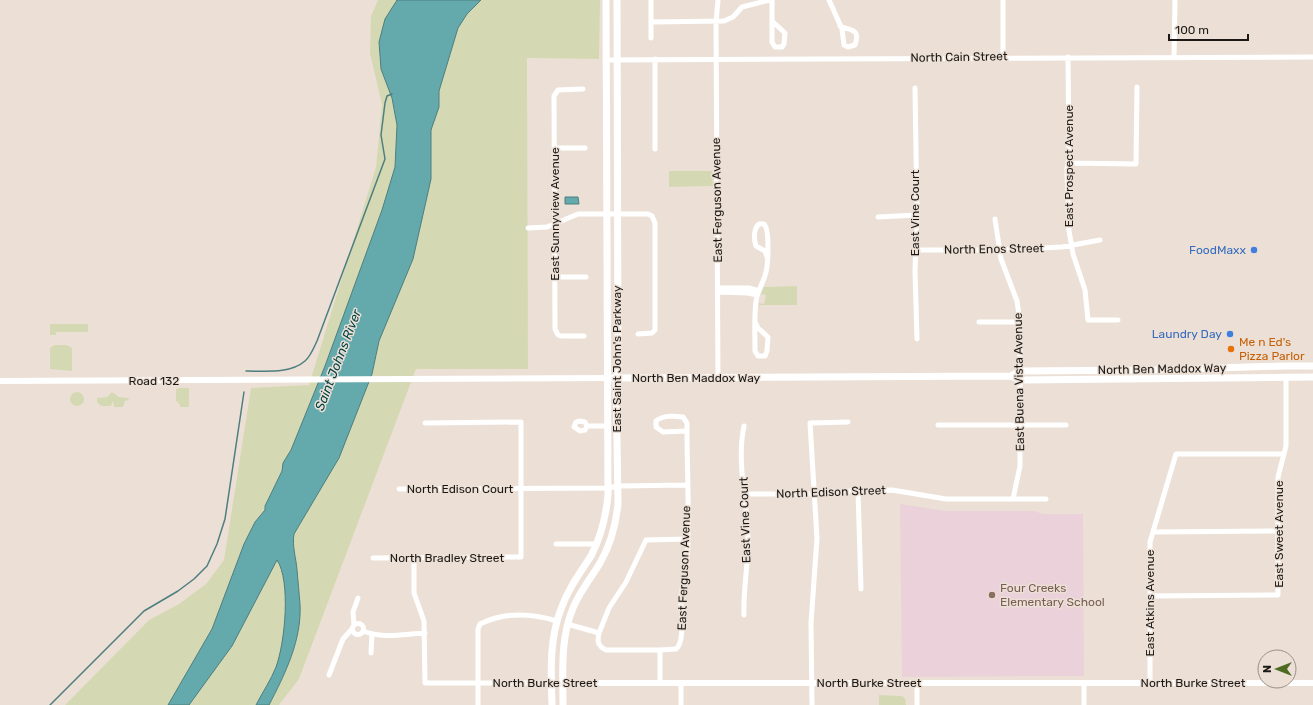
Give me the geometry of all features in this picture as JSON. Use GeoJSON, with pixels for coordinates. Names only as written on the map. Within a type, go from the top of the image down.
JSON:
{"type":"FeatureCollection","features":[{"type":"Feature","properties":{"kind":"main road","name":"East Saint John's Parkway"},"geometry":{"type":"LineString","coordinates":[[552,705],[552,645],[557,621],[566,595],[597,544],[605,517],[608,488],[606,426],[608,343],[605,60],[606,0]]}},
{"type":"Feature","properties":{"kind":"main road","name":"East Saint John's Parkway"},"geometry":{"type":"LineString","coordinates":[[563,705],[563,653],[567,624],[581,590],[605,554],[616,520],[619,486],[616,378],[618,368],[617,0]]}},
{"type":"Feature","properties":{"kind":"main road","name":"North Ben Maddox Way"},"geometry":{"type":"LineString","coordinates":[[1011,376],[1020,371],[1154,370],[1313,366]]}},
{"type":"Feature","properties":{"kind":"main road","name":"North Ben Maddox Way"},"geometry":{"type":"LineString","coordinates":[[606,378],[1011,376],[1020,380],[1313,377]]}},
{"type":"Feature","properties":{"kind":"street"},"geometry":{"type":"LineString","coordinates":[[651,0],[651,38]]}},
{"type":"Feature","properties":{"kind":"street","name":"East Ferguson Avenue"},"geometry":{"type":"LineString","coordinates":[[718,0],[716,22],[718,378]]}},
{"type":"Feature","properties":{"kind":"street"},"geometry":{"type":"LineString","coordinates":[[651,22],[716,22],[729,20],[742,7],[771,0],[773,45],[778,48],[782,47],[784,44],[784,34],[772,21]]}},
{"type":"Feature","properties":{"kind":"street"},"geometry":{"type":"LineString","coordinates":[[829,0],[840,26],[843,33],[844,45],[848,47],[855,46],[856,33],[854,30],[840,26]]}},
{"type":"Feature","properties":{"kind":"street"},"geometry":{"type":"LineString","coordinates":[[1003,0],[1003,56]]}},
{"type":"Feature","properties":{"kind":"street"},"geometry":{"type":"LineString","coordinates":[[1174,58],[1175,0]]}},
{"type":"Feature","properties":{"kind":"street","name":"North Cain Street"},"geometry":{"type":"LineString","coordinates":[[605,60],[1003,56],[1174,58],[1313,56]]}},
{"type":"Feature","properties":{"kind":"street","name":"East Prospect Avenue"},"geometry":{"type":"LineString","coordinates":[[1068,57],[1067,217],[1072,246],[1085,290],[1088,320],[1118,320]]}},
{"type":"Feature","properties":{"kind":"street"},"geometry":{"type":"LineString","coordinates":[[655,60],[655,149]]}},
{"type":"Feature","properties":{"kind":"street"},"geometry":{"type":"LineString","coordinates":[[1068,163],[1136,164],[1137,87]]}},
{"type":"Feature","properties":{"kind":"street","name":"East Sunnyview Avenue"},"geometry":{"type":"LineString","coordinates":[[583,88],[562,89],[556,92],[554,98],[554,148],[555,329],[558,335],[584,336]]}},
{"type":"Feature","properties":{"kind":"street","name":"East Vine Court"},"geometry":{"type":"LineString","coordinates":[[914,88],[917,215],[917,339]]}},
{"type":"Feature","properties":{"kind":"street"},"geometry":{"type":"LineString","coordinates":[[554,148],[585,148]]}},
{"type":"Feature","properties":{"kind":"street"},"geometry":{"type":"LineString","coordinates":[[528,228],[547,227],[578,214],[648,214],[652,216],[655,223],[655,330],[652,333],[638,334]]}},
{"type":"Feature","properties":{"kind":"street"},"geometry":{"type":"LineString","coordinates":[[878,217],[917,215]]}},
{"type":"Feature","properties":{"kind":"street","name":"East Buena Vista Avenue"},"geometry":{"type":"LineString","coordinates":[[996,219],[999,250],[1017,301],[1020,322],[1020,466],[1013,499]]}},
{"type":"Feature","properties":{"kind":"street"},"geometry":{"type":"LineString","coordinates":[[755,322],[758,328],[768,337],[768,351],[764,356],[758,356],[755,351],[755,322],[758,293],[766,274],[767,257],[767,229],[764,224],[758,224],[755,229],[755,243],[756,246],[765,251],[767,257]]}},
{"type":"Feature","properties":{"kind":"street","name":"North Enos Street"},"geometry":{"type":"LineString","coordinates":[[916,250],[999,250],[1072,246],[1100,240]]}},
{"type":"Feature","properties":{"kind":"street"},"geometry":{"type":"LineString","coordinates":[[555,277],[586,277]]}},
{"type":"Feature","properties":{"kind":"street"},"geometry":{"type":"LineString","coordinates":[[718,290],[758,293]]}},
{"type":"Feature","properties":{"kind":"street"},"geometry":{"type":"LineString","coordinates":[[979,322],[1020,322]]}},
{"type":"Feature","properties":{"kind":"street","name":"East Sweet Avenue"},"geometry":{"type":"LineString","coordinates":[[1150,596],[1278,595],[1278,477],[1284,454],[1286,377]]}},
{"type":"Feature","properties":{"kind":"street","name":"North Ben Maddox Way"},"geometry":{"type":"LineString","coordinates":[[308,380],[606,378]]}},
{"type":"Feature","properties":{"kind":"street","name":"Road 132"},"geometry":{"type":"LineString","coordinates":[[0,381],[308,380]]}},
{"type":"Feature","properties":{"kind":"street"},"geometry":{"type":"LineString","coordinates":[[660,417],[683,417],[687,423],[687,431],[663,432],[656,427],[656,421],[660,417]]}},
{"type":"Feature","properties":{"kind":"street"},"geometry":{"type":"LineString","coordinates":[[425,423],[521,422],[521,488],[608,488],[619,486],[687,485]]}},
{"type":"Feature","properties":{"kind":"street"},"geometry":{"type":"LineString","coordinates":[[812,705],[811,623],[817,538],[810,423],[848,422]]}},
{"type":"Feature","properties":{"kind":"street"},"geometry":{"type":"LineString","coordinates":[[938,425],[1066,425]]}},
{"type":"Feature","properties":{"kind":"street","name":"East Saint John's Parkway"},"geometry":{"type":"LineString","coordinates":[[587,426],[606,426]]}},
{"type":"Feature","properties":{"kind":"street","name":"East Vine Court"},"geometry":{"type":"LineString","coordinates":[[744,426],[742,442],[748,541],[744,615]]}},
{"type":"Feature","properties":{"kind":"street","name":"East Ferguson Avenue"},"geometry":{"type":"LineString","coordinates":[[660,650],[676,649],[682,641],[681,596],[687,563],[687,431]]}},
{"type":"Feature","properties":{"kind":"street","name":"East Atkins Avenue"},"geometry":{"type":"LineString","coordinates":[[1150,683],[1149,552],[1153,532],[1176,454],[1284,454]]}},
{"type":"Feature","properties":{"kind":"street","name":"North Edison Court"},"geometry":{"type":"LineString","coordinates":[[399,489],[521,488]]}},
{"type":"Feature","properties":{"kind":"street","name":"North Bradley Street"},"geometry":{"type":"LineString","coordinates":[[373,558],[521,557],[521,488]]}},
{"type":"Feature","properties":{"kind":"street","name":"North Edison Street"},"geometry":{"type":"LineString","coordinates":[[745,494],[814,494],[892,490],[946,499],[1013,499]]}},
{"type":"Feature","properties":{"kind":"street"},"geometry":{"type":"LineString","coordinates":[[858,491],[861,589]]}},
{"type":"Feature","properties":{"kind":"street"},"geometry":{"type":"LineString","coordinates":[[1013,499],[1046,499]]}},
{"type":"Feature","properties":{"kind":"street"},"geometry":{"type":"LineString","coordinates":[[1153,532],[1278,531]]}},
{"type":"Feature","properties":{"kind":"street"},"geometry":{"type":"LineString","coordinates":[[660,682],[660,650],[606,650],[601,647],[598,642],[599,633],[609,608],[626,582],[645,542],[651,539],[687,539]]}},
{"type":"Feature","properties":{"kind":"street"},"geometry":{"type":"LineString","coordinates":[[556,544],[597,544]]}},
{"type":"Feature","properties":{"kind":"street"},"geometry":{"type":"LineString","coordinates":[[358,598],[353,612],[353,627],[356,634],[363,631],[372,634],[393,636],[425,633],[424,621],[414,593],[414,558]]}},
{"type":"Feature","properties":{"kind":"street"},"geometry":{"type":"LineString","coordinates":[[478,705],[478,629],[480,624],[502,616],[515,615],[544,617],[557,621]]}},
{"type":"Feature","properties":{"kind":"street"},"geometry":{"type":"LineString","coordinates":[[329,675],[343,639],[353,627],[361,624],[363,631]]}},
{"type":"Feature","properties":{"kind":"street"},"geometry":{"type":"LineString","coordinates":[[567,624],[599,633]]}},
{"type":"Feature","properties":{"kind":"street","name":"North Burke Street"},"geometry":{"type":"LineString","coordinates":[[425,633],[425,683],[1313,683]]}},
{"type":"Feature","properties":{"kind":"street"},"geometry":{"type":"LineString","coordinates":[[371,653],[372,634]]}},
{"type":"Feature","properties":{"kind":"street"},"geometry":{"type":"LineString","coordinates":[[681,683],[681,705]]}},
{"type":"Feature","properties":{"kind":"street"},"geometry":{"type":"LineString","coordinates":[[917,683],[917,705]]}},
{"type":"Feature","properties":{"kind":"street"},"geometry":{"type":"LineString","coordinates":[[1084,683],[1084,705]]}},
{"type":"Feature","properties":{"kind":"shaded area","name":"Four Creeks Elementary School"},"geometry":{"type":"Polygon","coordinates":[[[900,504],[946,511],[1034,511],[1043,514],[1083,514],[1084,676],[902,677],[900,504]]]}},
{"type":"Feature","properties":{"kind":"green space"},"geometry":{"type":"Polygon","coordinates":[[[378,0],[600,0],[599,59],[527,58],[528,369],[416,369],[299,679],[279,705],[65,705],[149,620],[179,604],[206,584],[224,560],[251,388],[309,385],[376,167],[382,105],[370,53],[371,16],[378,0]]]}},
{"type":"Feature","properties":{"kind":"green space"},"geometry":{"type":"Polygon","coordinates":[[[669,171],[712,171],[713,186],[669,187],[669,171]]]}},
{"type":"Feature","properties":{"kind":"green space"},"geometry":{"type":"Polygon","coordinates":[[[797,286],[797,305],[759,305],[759,303],[764,304],[766,295],[761,294],[764,287],[797,286]]]}},
{"type":"Feature","properties":{"kind":"green space"},"geometry":{"type":"Polygon","coordinates":[[[50,324],[88,324],[88,332],[56,332],[56,335],[50,335],[50,324]]]}},
{"type":"Feature","properties":{"kind":"green space"},"geometry":{"type":"Polygon","coordinates":[[[54,345],[67,345],[72,348],[72,371],[50,369],[50,348],[54,345]]]}},
{"type":"Feature","properties":{"kind":"green space"},"geometry":{"type":"Polygon","coordinates":[[[189,388],[189,407],[180,407],[179,403],[176,401],[176,389],[189,388]]]}},
{"type":"Feature","properties":{"kind":"green space"},"geometry":{"type":"Polygon","coordinates":[[[77,392],[82,394],[84,399],[82,404],[77,406],[72,404],[70,399],[72,394],[77,392]]]}},
{"type":"Feature","properties":{"kind":"green space"},"geometry":{"type":"Polygon","coordinates":[[[112,392],[119,397],[128,398],[129,400],[125,401],[123,407],[114,407],[113,401],[111,406],[101,406],[97,402],[97,398],[107,397],[112,392]]]}},
{"type":"Feature","properties":{"kind":"green space"},"geometry":{"type":"Polygon","coordinates":[[[879,695],[902,696],[905,698],[906,705],[879,705],[879,695]]]}},
{"type":"Feature","properties":{"kind":"water","name":"Saint Johns River"},"geometry":{"type":"Polygon","coordinates":[[[397,0],[481,0],[467,14],[458,28],[439,91],[439,107],[431,130],[431,179],[413,259],[379,341],[372,374],[339,458],[294,534],[293,543],[297,565],[300,604],[300,617],[295,644],[281,681],[269,705],[256,705],[272,677],[282,643],[285,597],[284,582],[277,560],[232,646],[189,705],[168,705],[212,629],[244,544],[255,522],[265,510],[265,506],[282,471],[283,463],[291,450],[325,366],[382,210],[395,167],[397,125],[392,98],[381,69],[379,42],[385,19],[397,0]]]}},
{"type":"Feature","properties":{"kind":"water"},"geometry":{"type":"Polygon","coordinates":[[[565,197],[578,197],[579,204],[565,204],[565,197]]]}},
{"type":"Feature","properties":{"kind":"waterway"},"geometry":{"type":"LineString","coordinates":[[246,371],[285,370],[299,365],[309,357],[317,341],[385,159],[381,135],[385,103],[387,96],[392,94]]}},
{"type":"Feature","properties":{"kind":"waterway"},"geometry":{"type":"LineString","coordinates":[[50,705],[144,611],[178,591],[194,579],[207,566],[217,544],[225,519],[244,392]]}},
{"type":"Feature","properties":{"kind":"place","name":"FoodMaxx"},"geometry":{"type":"Point","coordinates":[1254,250]}},
{"type":"Feature","properties":{"kind":"place","name":"Laundry Day"},"geometry":{"type":"Point","coordinates":[1230,334]}},
{"type":"Feature","properties":{"kind":"place","name":"Me n Ed's Pizza Parlor"},"geometry":{"type":"Point","coordinates":[1231,349]}},
{"type":"Feature","properties":{"kind":"place","name":"Four Creeks Elementary School"},"geometry":{"type":"Point","coordinates":[992,595]}}]}
